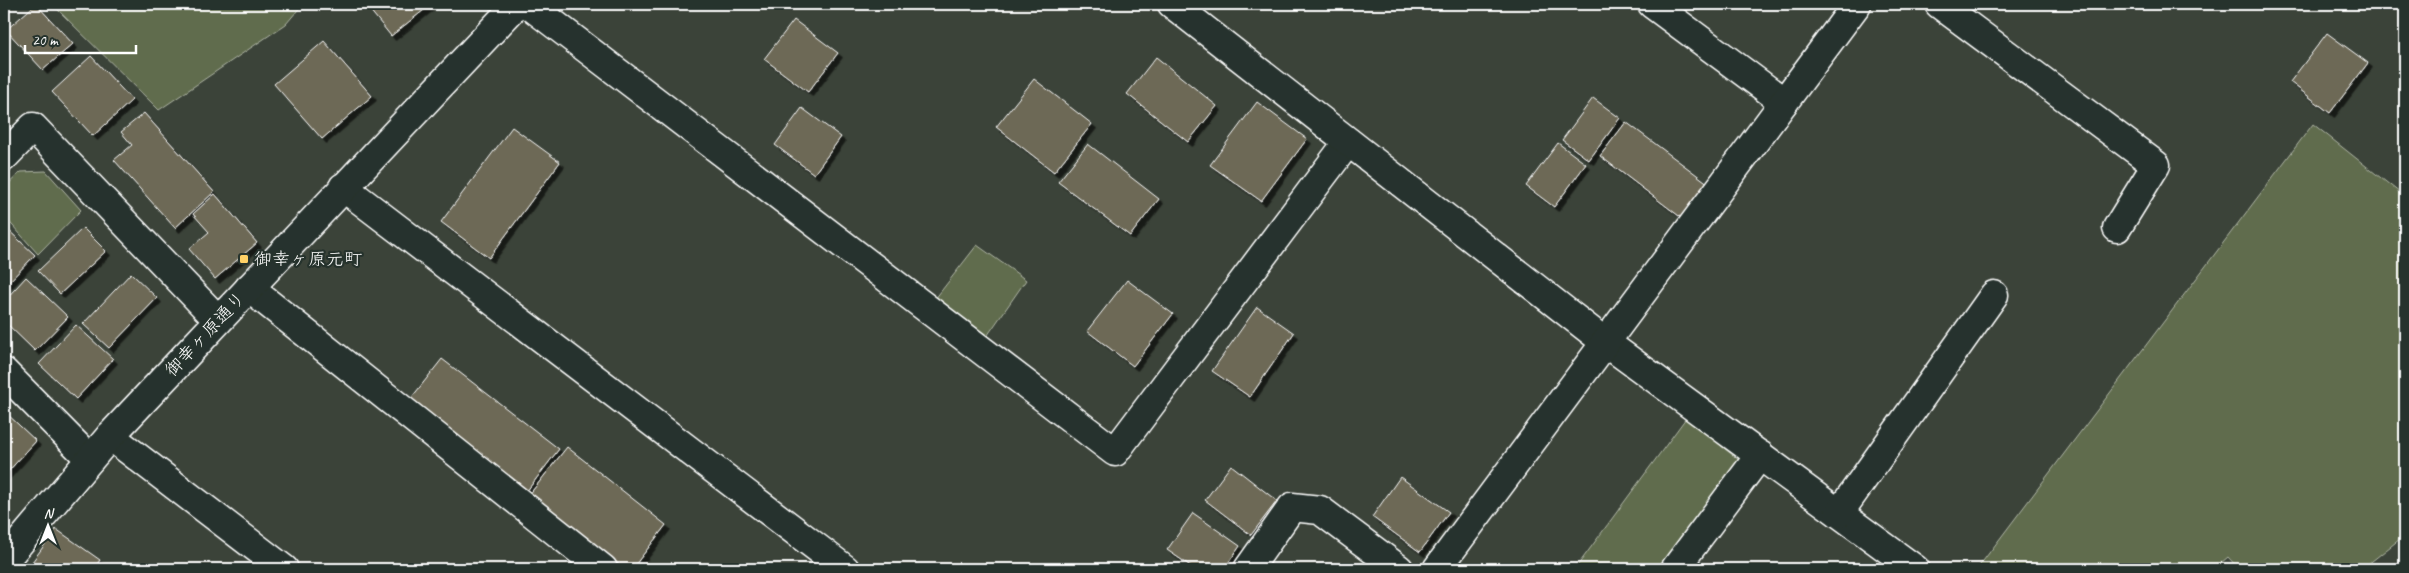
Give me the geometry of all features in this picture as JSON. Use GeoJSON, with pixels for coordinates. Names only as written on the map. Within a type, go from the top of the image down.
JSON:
{"type":"FeatureCollection","features":[{"type":"Feature","properties":{"kind":"street","name":"御幸ヶ原通り"},"geometry":{"type":"LineString","coordinates":[[4,561],[110,436],[517,4]]}},
{"type":"Feature","properties":{"kind":"street"},"geometry":{"type":"LineString","coordinates":[[528,4],[1115,452],[1348,142]]}},
{"type":"Feature","properties":{"kind":"street"},"geometry":{"type":"LineString","coordinates":[[1172,4],[1606,342],[1839,513],[1901,565]]}},
{"type":"Feature","properties":{"kind":"street"},"geometry":{"type":"LineString","coordinates":[[1652,4],[1784,102]]}},
{"type":"Feature","properties":{"kind":"street"},"geometry":{"type":"LineString","coordinates":[[1939,4],[2156,164],[2117,228]]}},
{"type":"Feature","properties":{"kind":"street"},"geometry":{"type":"LineString","coordinates":[[1437,569],[1855,5]]}},
{"type":"Feature","properties":{"kind":"street"},"geometry":{"type":"LineString","coordinates":[[4,157],[33,127],[218,320]]}},
{"type":"Feature","properties":{"kind":"street"},"geometry":{"type":"LineString","coordinates":[[343,187],[832,566]]}},
{"type":"Feature","properties":{"kind":"street"},"geometry":{"type":"LineString","coordinates":[[249,288],[603,569]]}},
{"type":"Feature","properties":{"kind":"street"},"geometry":{"type":"LineString","coordinates":[[1839,513],[1994,294]]}},
{"type":"Feature","properties":{"kind":"street"},"geometry":{"type":"LineString","coordinates":[[4,372],[90,459]]}},
{"type":"Feature","properties":{"kind":"street"},"geometry":{"type":"LineString","coordinates":[[110,436],[284,569]]}},
{"type":"Feature","properties":{"kind":"street"},"geometry":{"type":"LineString","coordinates":[[1675,569],[1760,455]]}},
{"type":"Feature","properties":{"kind":"street"},"geometry":{"type":"LineString","coordinates":[[1248,569],[1292,508],[1320,510],[1399,569]]}},
{"type":"Feature","properties":{"kind":"green space"},"geometry":{"type":"Polygon","coordinates":[[[52,4],[303,4],[286,24],[159,110],[52,4]]]}},
{"type":"Feature","properties":{"kind":"green space"},"geometry":{"type":"Polygon","coordinates":[[[2313,124],[2405,197],[2405,535],[2362,569],[2239,569],[2228,557],[2214,569],[1977,569],[2313,124]]]}},
{"type":"Feature","properties":{"kind":"green space"},"geometry":{"type":"Polygon","coordinates":[[[46,171],[81,210],[38,254],[4,216],[4,188],[21,172],[46,171]]]}},
{"type":"Feature","properties":{"kind":"green space"},"geometry":{"type":"Polygon","coordinates":[[[977,245],[1026,280],[985,339],[935,299],[977,245]]]}},
{"type":"Feature","properties":{"kind":"green space"},"geometry":{"type":"Polygon","coordinates":[[[1686,418],[1744,464],[1663,569],[1575,569],[1686,418]]]}},
{"type":"Feature","properties":{"kind":"building"},"geometry":{"type":"Polygon","coordinates":[[[36,4],[73,44],[43,70],[6,30],[36,4]]]}},
{"type":"Feature","properties":{"kind":"building"},"geometry":{"type":"Polygon","coordinates":[[[365,4],[427,4],[429,6],[391,36],[365,4]]]}},
{"type":"Feature","properties":{"kind":"building"},"geometry":{"type":"Polygon","coordinates":[[[794,20],[838,53],[808,92],[764,59],[794,20]]]}},
{"type":"Feature","properties":{"kind":"building"},"geometry":{"type":"Polygon","coordinates":[[[2327,33],[2368,63],[2330,113],[2290,82],[2327,33]]]}},
{"type":"Feature","properties":{"kind":"building"},"geometry":{"type":"Polygon","coordinates":[[[324,41],[372,96],[322,139],[274,84],[324,41]]]}},
{"type":"Feature","properties":{"kind":"building"},"geometry":{"type":"Polygon","coordinates":[[[91,56],[132,100],[93,136],[52,92],[91,56]]]}},
{"type":"Feature","properties":{"kind":"building"},"geometry":{"type":"Polygon","coordinates":[[[1156,57],[1217,106],[1188,142],[1127,94],[1156,57]]]}},
{"type":"Feature","properties":{"kind":"building"},"geometry":{"type":"Polygon","coordinates":[[[1034,79],[1092,124],[1054,172],[996,127],[1034,79]]]}},
{"type":"Feature","properties":{"kind":"building"},"geometry":{"type":"Polygon","coordinates":[[[1593,98],[1620,118],[1589,160],[1562,140],[1593,98]]]}},
{"type":"Feature","properties":{"kind":"building"},"geometry":{"type":"Polygon","coordinates":[[[1257,102],[1307,139],[1261,201],[1210,165],[1257,102]]]}},
{"type":"Feature","properties":{"kind":"building"},"geometry":{"type":"Polygon","coordinates":[[[802,108],[841,137],[814,174],[775,145],[802,108]]]}},
{"type":"Feature","properties":{"kind":"building"},"geometry":{"type":"Polygon","coordinates":[[[144,113],[214,192],[175,228],[114,160],[132,145],[121,132],[144,113]]]}},
{"type":"Feature","properties":{"kind":"building"},"geometry":{"type":"Polygon","coordinates":[[[1626,122],[1709,184],[1683,219],[1600,156],[1626,122]]]}},
{"type":"Feature","properties":{"kind":"building"},"geometry":{"type":"Polygon","coordinates":[[[512,127],[560,162],[489,258],[441,222],[512,127]]]}},
{"type":"Feature","properties":{"kind":"building"},"geometry":{"type":"Polygon","coordinates":[[[1558,143],[1586,164],[1554,207],[1526,186],[1558,143]]]}},
{"type":"Feature","properties":{"kind":"building"},"geometry":{"type":"Polygon","coordinates":[[[1088,144],[1159,199],[1130,236],[1058,182],[1088,144]]]}},
{"type":"Feature","properties":{"kind":"building"},"geometry":{"type":"Polygon","coordinates":[[[215,194],[257,243],[215,279],[189,249],[209,232],[193,214],[215,194]]]}},
{"type":"Feature","properties":{"kind":"building"},"geometry":{"type":"Polygon","coordinates":[[[4,226],[35,255],[4,287],[4,226]]]}},
{"type":"Feature","properties":{"kind":"building"},"geometry":{"type":"Polygon","coordinates":[[[83,228],[106,251],[60,294],[38,271],[83,228]]]}},
{"type":"Feature","properties":{"kind":"building"},"geometry":{"type":"Polygon","coordinates":[[[131,273],[157,298],[109,348],[83,324],[131,273]]]}},
{"type":"Feature","properties":{"kind":"building"},"geometry":{"type":"Polygon","coordinates":[[[26,277],[68,317],[35,351],[4,321],[4,301],[26,277]]]}},
{"type":"Feature","properties":{"kind":"building"},"geometry":{"type":"Polygon","coordinates":[[[1127,280],[1173,314],[1133,366],[1087,331],[1127,280]]]}},
{"type":"Feature","properties":{"kind":"building"},"geometry":{"type":"Polygon","coordinates":[[[1257,307],[1294,333],[1250,397],[1212,371],[1257,307]]]}},
{"type":"Feature","properties":{"kind":"building"},"geometry":{"type":"Polygon","coordinates":[[[76,325],[113,359],[76,399],[39,364],[76,325]]]}},
{"type":"Feature","properties":{"kind":"building"},"geometry":{"type":"Polygon","coordinates":[[[442,359],[559,449],[523,496],[405,406],[442,359]]]}},
{"type":"Feature","properties":{"kind":"building"},"geometry":{"type":"Polygon","coordinates":[[[4,413],[36,441],[4,476],[4,413]]]}},
{"type":"Feature","properties":{"kind":"building"},"geometry":{"type":"Polygon","coordinates":[[[567,447],[666,525],[632,569],[625,569],[529,495],[567,447]]]}},
{"type":"Feature","properties":{"kind":"building"},"geometry":{"type":"Polygon","coordinates":[[[1231,465],[1277,501],[1251,535],[1205,500],[1231,465]]]}},
{"type":"Feature","properties":{"kind":"building"},"geometry":{"type":"Polygon","coordinates":[[[1400,477],[1449,512],[1420,552],[1372,517],[1400,477]]]}},
{"type":"Feature","properties":{"kind":"building"},"geometry":{"type":"Polygon","coordinates":[[[1193,513],[1240,546],[1224,569],[1195,569],[1167,550],[1193,513]]]}},
{"type":"Feature","properties":{"kind":"building"},"geometry":{"type":"Polygon","coordinates":[[[56,529],[100,560],[94,569],[27,569],[56,529]]]}},
{"type":"Feature","properties":{"kind":"place","name":"御幸ヶ原元町"},"geometry":{"type":"Point","coordinates":[244,259]}}]}
